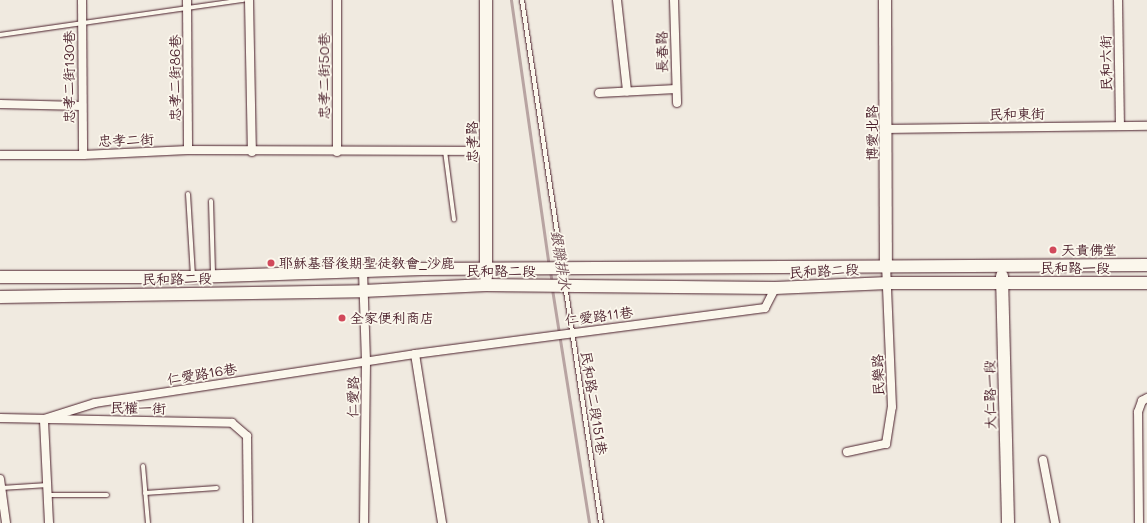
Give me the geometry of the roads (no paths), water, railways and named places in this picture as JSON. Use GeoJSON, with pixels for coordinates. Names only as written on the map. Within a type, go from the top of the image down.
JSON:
{"type":"FeatureCollection","features":[{"type":"Feature","properties":{"kind":"street","name":"忠孝二街130巷"},"geometry":{"type":"LineString","coordinates":[[82,0],[81,106],[83,155]]}},
{"type":"Feature","properties":{"kind":"street"},"geometry":{"type":"LineString","coordinates":[[249,0],[252,152]]}},
{"type":"Feature","properties":{"kind":"street","name":"忠孝二街50巷"},"geometry":{"type":"LineString","coordinates":[[337,0],[337,152]]}},
{"type":"Feature","properties":{"kind":"street","name":"忠孝路"},"geometry":{"type":"LineString","coordinates":[[486,0],[486,285]]}},
{"type":"Feature","properties":{"kind":"street"},"geometry":{"type":"LineString","coordinates":[[617,0],[627,91]]}},
{"type":"Feature","properties":{"kind":"street","name":"長春路"},"geometry":{"type":"LineString","coordinates":[[674,0],[677,103]]}},
{"type":"Feature","properties":{"kind":"street","name":"博愛北路"},"geometry":{"type":"LineString","coordinates":[[885,0],[887,129],[886,265]]}},
{"type":"Feature","properties":{"kind":"street","name":"民和六街"},"geometry":{"type":"LineString","coordinates":[[1118,0],[1120,125]]}},
{"type":"Feature","properties":{"kind":"street","name":"忠孝二街86巷"},"geometry":{"type":"LineString","coordinates":[[187,3],[188,150]]}},
{"type":"Feature","properties":{"kind":"street"},"geometry":{"type":"LineString","coordinates":[[599,94],[676,89]]}},
{"type":"Feature","properties":{"kind":"street"},"geometry":{"type":"LineString","coordinates":[[0,104],[81,106]]}},
{"type":"Feature","properties":{"kind":"street","name":"民和東街"},"geometry":{"type":"LineString","coordinates":[[887,129],[1120,125],[1147,126]]}},
{"type":"Feature","properties":{"kind":"street","name":"忠孝二街"},"geometry":{"type":"LineString","coordinates":[[0,155],[83,155],[188,150],[252,152],[487,151]]}},
{"type":"Feature","properties":{"kind":"street","name":"民和路一段"},"geometry":{"type":"LineString","coordinates":[[1002,267],[1146,264]]}},
{"type":"Feature","properties":{"kind":"street","name":"民和路二段"},"geometry":{"type":"LineString","coordinates":[[0,277],[213,277],[363,271],[486,269],[686,269],[886,265],[1002,267]]}},
{"type":"Feature","properties":{"kind":"street","name":"民樂路"},"geometry":{"type":"LineString","coordinates":[[847,452],[886,444],[892,407],[888,283],[886,265]]}},
{"type":"Feature","properties":{"kind":"street","name":"大仁路一段"},"geometry":{"type":"LineString","coordinates":[[1002,267],[1008,523]]}},
{"type":"Feature","properties":{"kind":"street"},"geometry":{"type":"LineString","coordinates":[[685,288],[686,269]]}},
{"type":"Feature","properties":{"kind":"street","name":"仁愛路"},"geometry":{"type":"LineString","coordinates":[[363,271],[366,362],[364,523]]}},
{"type":"Feature","properties":{"kind":"street","name":"民和路二段"},"geometry":{"type":"LineString","coordinates":[[0,297],[364,291],[486,285],[775,288],[888,283],[1002,284]]}},
{"type":"Feature","properties":{"kind":"street","name":"民和路一段"},"geometry":{"type":"LineString","coordinates":[[1002,284],[1147,283]]}},
{"type":"Feature","properties":{"kind":"street","name":"仁愛路11巷"},"geometry":{"type":"LineString","coordinates":[[366,362],[571,332],[765,308],[775,288]]}},
{"type":"Feature","properties":{"kind":"street"},"geometry":{"type":"LineString","coordinates":[[415,354],[442,523]]}},
{"type":"Feature","properties":{"kind":"street","name":"仁愛路16巷"},"geometry":{"type":"LineString","coordinates":[[44,419],[95,404],[366,362]]}},
{"type":"Feature","properties":{"kind":"street"},"geometry":{"type":"LineString","coordinates":[[1139,523],[1138,412],[1142,401],[1147,398]]}},
{"type":"Feature","properties":{"kind":"street","name":"民權一街"},"geometry":{"type":"LineString","coordinates":[[0,418],[232,423],[247,436],[248,523]]}},
{"type":"Feature","properties":{"kind":"street"},"geometry":{"type":"LineString","coordinates":[[44,419],[50,495],[49,523]]}},
{"type":"Feature","properties":{"kind":"street"},"geometry":{"type":"LineString","coordinates":[[1043,460],[1055,523]]}},
{"type":"Feature","properties":{"kind":"street"},"geometry":{"type":"LineString","coordinates":[[0,479],[6,523]]}},
{"type":"Feature","properties":{"kind":"lane"},"geometry":{"type":"LineString","coordinates":[[0,35],[82,24],[187,3],[244,0]]}},
{"type":"Feature","properties":{"kind":"lane","name":"民和路二段151巷"},"geometry":{"type":"LineString","coordinates":[[522,0],[561,270],[565,287],[601,523]]}},
{"type":"Feature","properties":{"kind":"lane"},"geometry":{"type":"LineString","coordinates":[[445,151],[454,219]]}},
{"type":"Feature","properties":{"kind":"lane"},"geometry":{"type":"LineString","coordinates":[[188,194],[193,277]]}},
{"type":"Feature","properties":{"kind":"lane"},"geometry":{"type":"LineString","coordinates":[[211,201],[213,277]]}},
{"type":"Feature","properties":{"kind":"lane"},"geometry":{"type":"LineString","coordinates":[[143,466],[148,523]]}},
{"type":"Feature","properties":{"kind":"lane"},"geometry":{"type":"LineString","coordinates":[[1,488],[49,485]]}},
{"type":"Feature","properties":{"kind":"lane"},"geometry":{"type":"LineString","coordinates":[[145,493],[217,488]]}},
{"type":"Feature","properties":{"kind":"lane"},"geometry":{"type":"LineString","coordinates":[[50,495],[107,495]]}},
{"type":"Feature","properties":{"kind":"waterway","name":"銀聯排水"},"geometry":{"type":"LineString","coordinates":[[511,0],[549,266]]}},
{"type":"Feature","properties":{"kind":"waterway","name":"銀聯排水"},"geometry":{"type":"LineString","coordinates":[[550,271],[552,283]]}},
{"type":"Feature","properties":{"kind":"waterway","name":"銀聯排水"},"geometry":{"type":"LineString","coordinates":[[552,289],[589,523]]}},
{"type":"Feature","properties":{"kind":"place","name":"天貴佛堂"},"geometry":{"type":"Point","coordinates":[1053,250]}},
{"type":"Feature","properties":{"kind":"place","name":"耶穌基督後期聖徒教會_沙鹿"},"geometry":{"type":"Point","coordinates":[271,263]}},
{"type":"Feature","properties":{"kind":"place","name":"全家便利商店"},"geometry":{"type":"Point","coordinates":[342,318]}}]}
